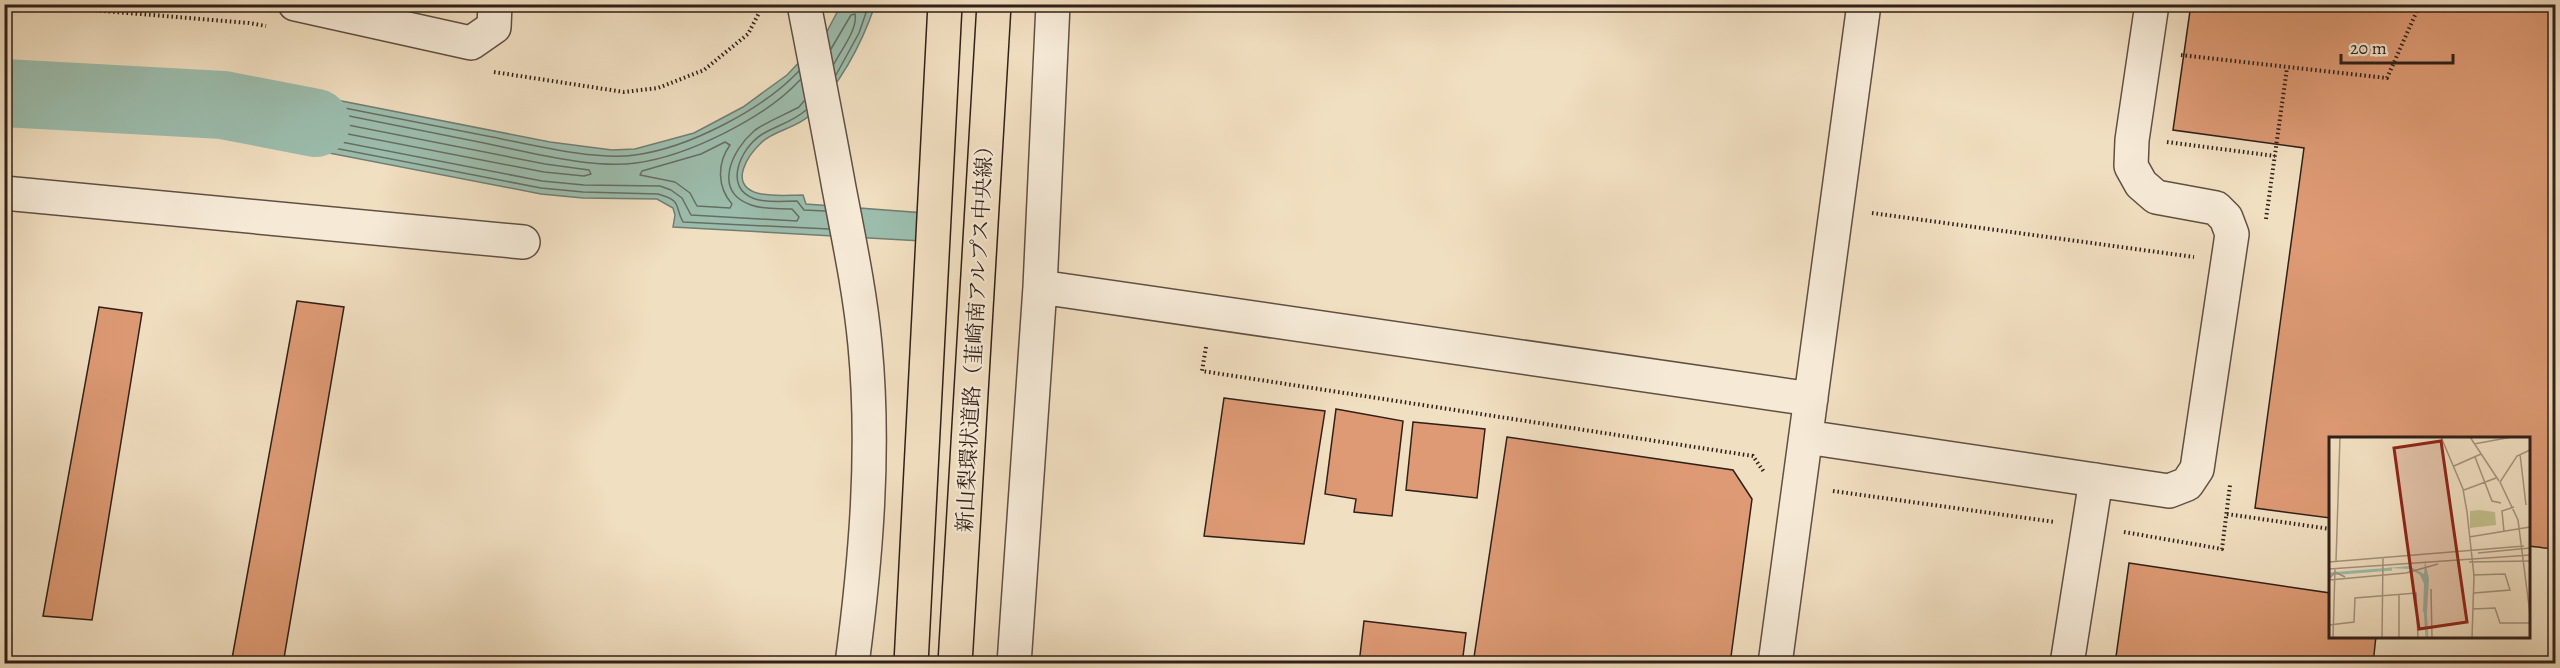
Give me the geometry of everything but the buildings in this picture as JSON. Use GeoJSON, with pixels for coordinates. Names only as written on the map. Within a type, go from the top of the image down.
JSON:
{"type":"FeatureCollection","features":[{"type":"Feature","properties":{"kind":"highway"},"geometry":{"type":"LineString","coordinates":[[911,663],[945,4]]}},
{"type":"Feature","properties":{"kind":"highway","name":"新山梨環状道路（韮崎南アルプス中央線）"},"geometry":{"type":"LineString","coordinates":[[955,663],[994,4]]}},
{"type":"Feature","properties":{"kind":"highway"},"geometry":{"type":"LineString","coordinates":[[890,663],[904,509],[927,326]]}},
{"type":"Feature","properties":{"kind":"street"},"geometry":{"type":"LineString","coordinates":[[294,4],[471,43],[494,27],[495,4]]}},
{"type":"Feature","properties":{"kind":"street"},"geometry":{"type":"LineString","coordinates":[[804,4],[856,275],[865,346],[868,424],[863,575],[852,663]]}},
{"type":"Feature","properties":{"kind":"street"},"geometry":{"type":"LineString","coordinates":[[1014,663],[1040,287],[1053,4]]}},
{"type":"Feature","properties":{"kind":"street"},"geometry":{"type":"LineString","coordinates":[[1775,663],[1864,4]]}},
{"type":"Feature","properties":{"kind":"street"},"geometry":{"type":"LineString","coordinates":[[1806,437],[2169,491],[2187,484],[2197,468],[2232,234],[2226,218],[2216,208],[2156,197],[2141,184],[2131,166],[2132,140],[2152,4]]}},
{"type":"Feature","properties":{"kind":"street"},"geometry":{"type":"LineString","coordinates":[[4,194],[523,242]]}},
{"type":"Feature","properties":{"kind":"street"},"geometry":{"type":"LineString","coordinates":[[1040,287],[1811,399]]}},
{"type":"Feature","properties":{"kind":"street"},"geometry":{"type":"LineString","coordinates":[[2067,663],[2096,480]]}},
{"type":"Feature","properties":{"kind":"path"},"geometry":{"type":"LineString","coordinates":[[2178,54],[2387,78],[2420,4]]}},
{"type":"Feature","properties":{"kind":"path"},"geometry":{"type":"LineString","coordinates":[[2266,222],[2287,68]]}},
{"type":"Feature","properties":{"kind":"path"},"geometry":{"type":"LineString","coordinates":[[2165,142],[2275,156]]}},
{"type":"Feature","properties":{"kind":"path"},"geometry":{"type":"LineString","coordinates":[[1837,208],[2227,261]]}},
{"type":"Feature","properties":{"kind":"path"},"geometry":{"type":"LineString","coordinates":[[1209,336],[1202,371],[1753,456],[1770,482],[2088,526],[2222,549],[2231,479]]}},
{"type":"Feature","properties":{"kind":"path"},"geometry":{"type":"LineString","coordinates":[[2227,514],[2329,529]]}},
{"type":"Feature","properties":{"kind":"water"},"geometry":{"type":"Polygon","coordinates":[[[841,5],[875,5],[849,63],[831,90],[810,115],[799,123],[767,138],[751,154],[743,169],[744,183],[748,189],[757,193],[803,195],[806,204],[938,214],[922,241],[673,227],[675,215],[673,208],[657,199],[583,198],[541,194],[221,132],[230,79],[550,142],[612,150],[635,149],[694,133],[743,107],[787,75],[825,35],[841,5]]]}},
{"type":"Feature","properties":{"kind":"waterway"},"geometry":{"type":"LineString","coordinates":[[4,93],[223,105],[316,123]]}}]}
